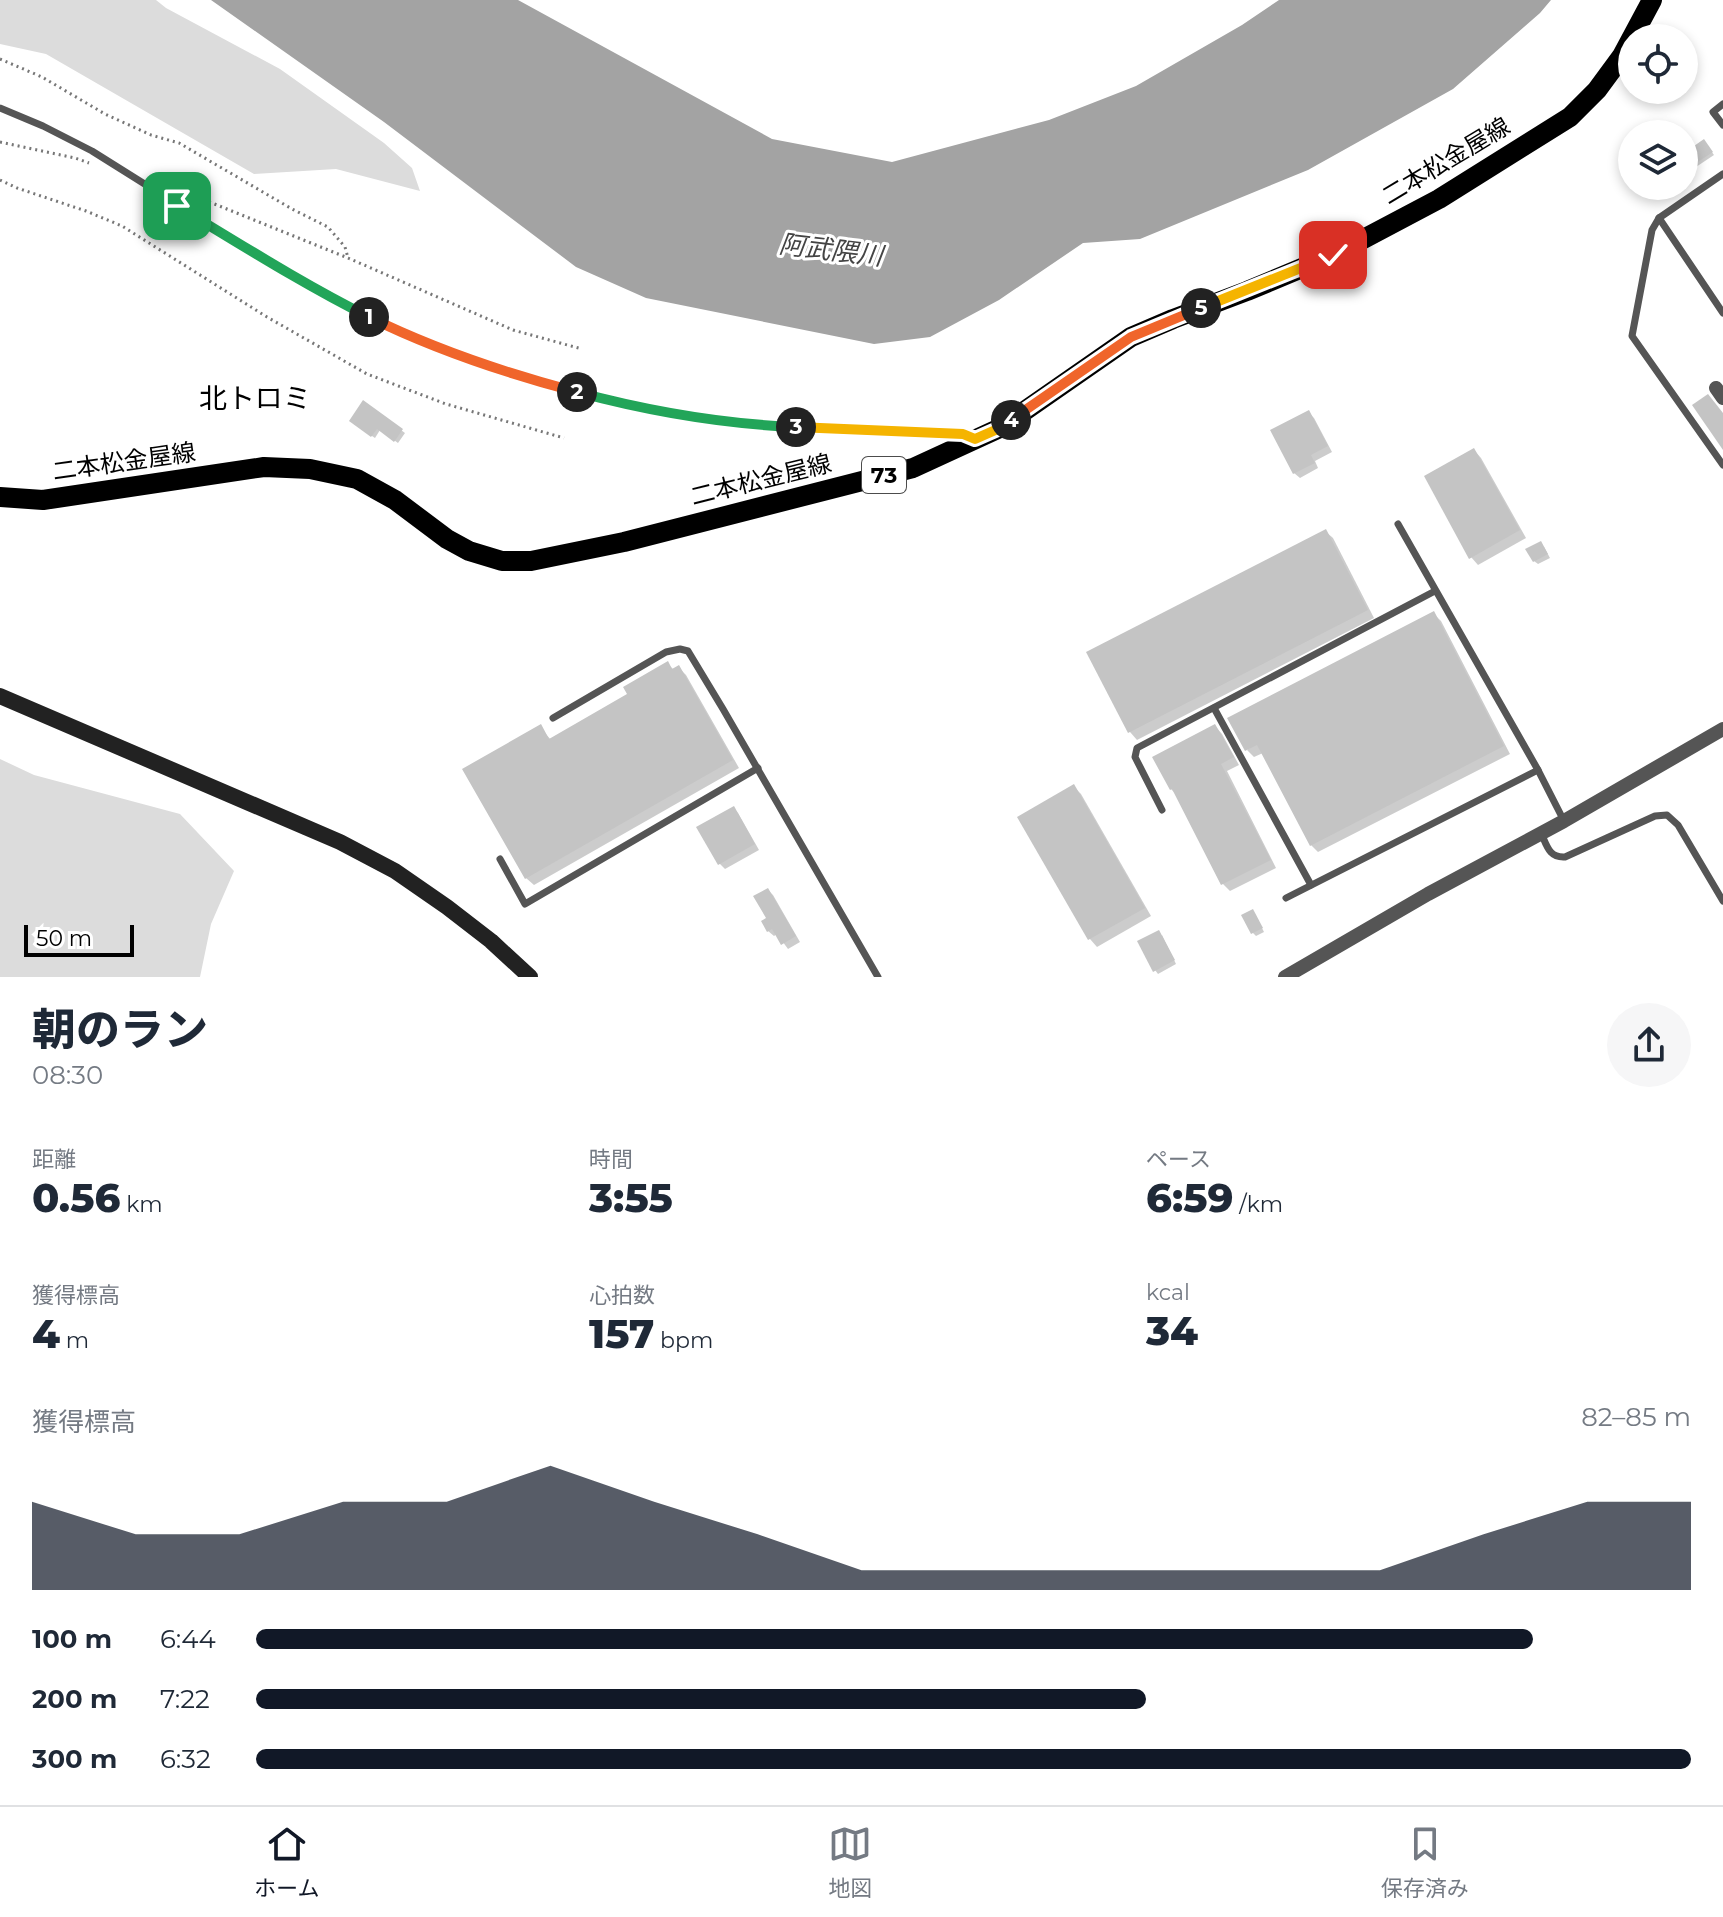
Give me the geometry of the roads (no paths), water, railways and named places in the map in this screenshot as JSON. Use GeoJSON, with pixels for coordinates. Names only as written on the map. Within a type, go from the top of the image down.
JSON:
{"type":"FeatureCollection","features":[{"type":"Feature","properties":{"kind":"main road","name":"二本松金屋線"},"geometry":{"type":"LineString","coordinates":[[0,497],[43,500],[264,467],[310,469],[357,479],[395,500],[447,539],[469,551],[502,561],[531,561],[624,542],[913,468],[1000,428],[1131,337],[1333,255],[1439,199],[1570,117],[1597,90],[1622,56],[1652,0]]}},
{"type":"Feature","properties":{"kind":"street"},"geometry":{"type":"LineString","coordinates":[[0,696],[340,842],[395,871],[491,941],[530,977]]}},
{"type":"Feature","properties":{"kind":"street"},"geometry":{"type":"LineString","coordinates":[[1285,977],[1723,729]]}},
{"type":"Feature","properties":{"kind":"lane"},"geometry":{"type":"LineString","coordinates":[[1723,104],[1713,112],[1723,125]]}},
{"type":"Feature","properties":{"kind":"lane"},"geometry":{"type":"LineString","coordinates":[[0,108],[92,151],[339,302],[457,356],[592,396],[717,420],[769,426],[963,434],[975,439]]}},
{"type":"Feature","properties":{"kind":"lane"},"geometry":{"type":"LineString","coordinates":[[1723,174],[1659,218],[1652,230],[1632,336],[1723,465]]}},
{"type":"Feature","properties":{"kind":"lane"},"geometry":{"type":"LineString","coordinates":[[1659,218],[1723,313]]}},
{"type":"Feature","properties":{"kind":"lane"},"geometry":{"type":"LineString","coordinates":[[1398,524],[1564,821]]}},
{"type":"Feature","properties":{"kind":"lane"},"geometry":{"type":"LineString","coordinates":[[1162,810],[1135,757],[1137,748],[1435,591]]}},
{"type":"Feature","properties":{"kind":"lane"},"geometry":{"type":"LineString","coordinates":[[553,718],[666,652],[688,651],[878,977]]}},
{"type":"Feature","properties":{"kind":"lane"},"geometry":{"type":"LineString","coordinates":[[1214,708],[1311,885]]}},
{"type":"Feature","properties":{"kind":"lane"},"geometry":{"type":"LineString","coordinates":[[500,859],[525,904],[758,768]]}},
{"type":"Feature","properties":{"kind":"lane"},"geometry":{"type":"LineString","coordinates":[[1286,898],[1538,770]]}},
{"type":"Feature","properties":{"kind":"lane"},"geometry":{"type":"LineString","coordinates":[[1541,833],[1550,853],[1565,857],[1655,816],[1667,815],[1678,825],[1723,901]]}},
{"type":"Feature","properties":{"kind":"water","name":"阿武隈川"},"geometry":{"type":"Polygon","coordinates":[[[211,0],[518,0],[772,139],[892,162],[1049,120],[1136,86],[1279,0],[1551,0],[1453,89],[1308,170],[1140,239],[1083,243],[999,300],[930,337],[874,344],[646,298],[576,267],[384,122],[211,0]]]}},
{"type":"Feature","properties":{"kind":"district","name":"北トロミ"},"geometry":{"type":"Point","coordinates":[255,398]}}]}
